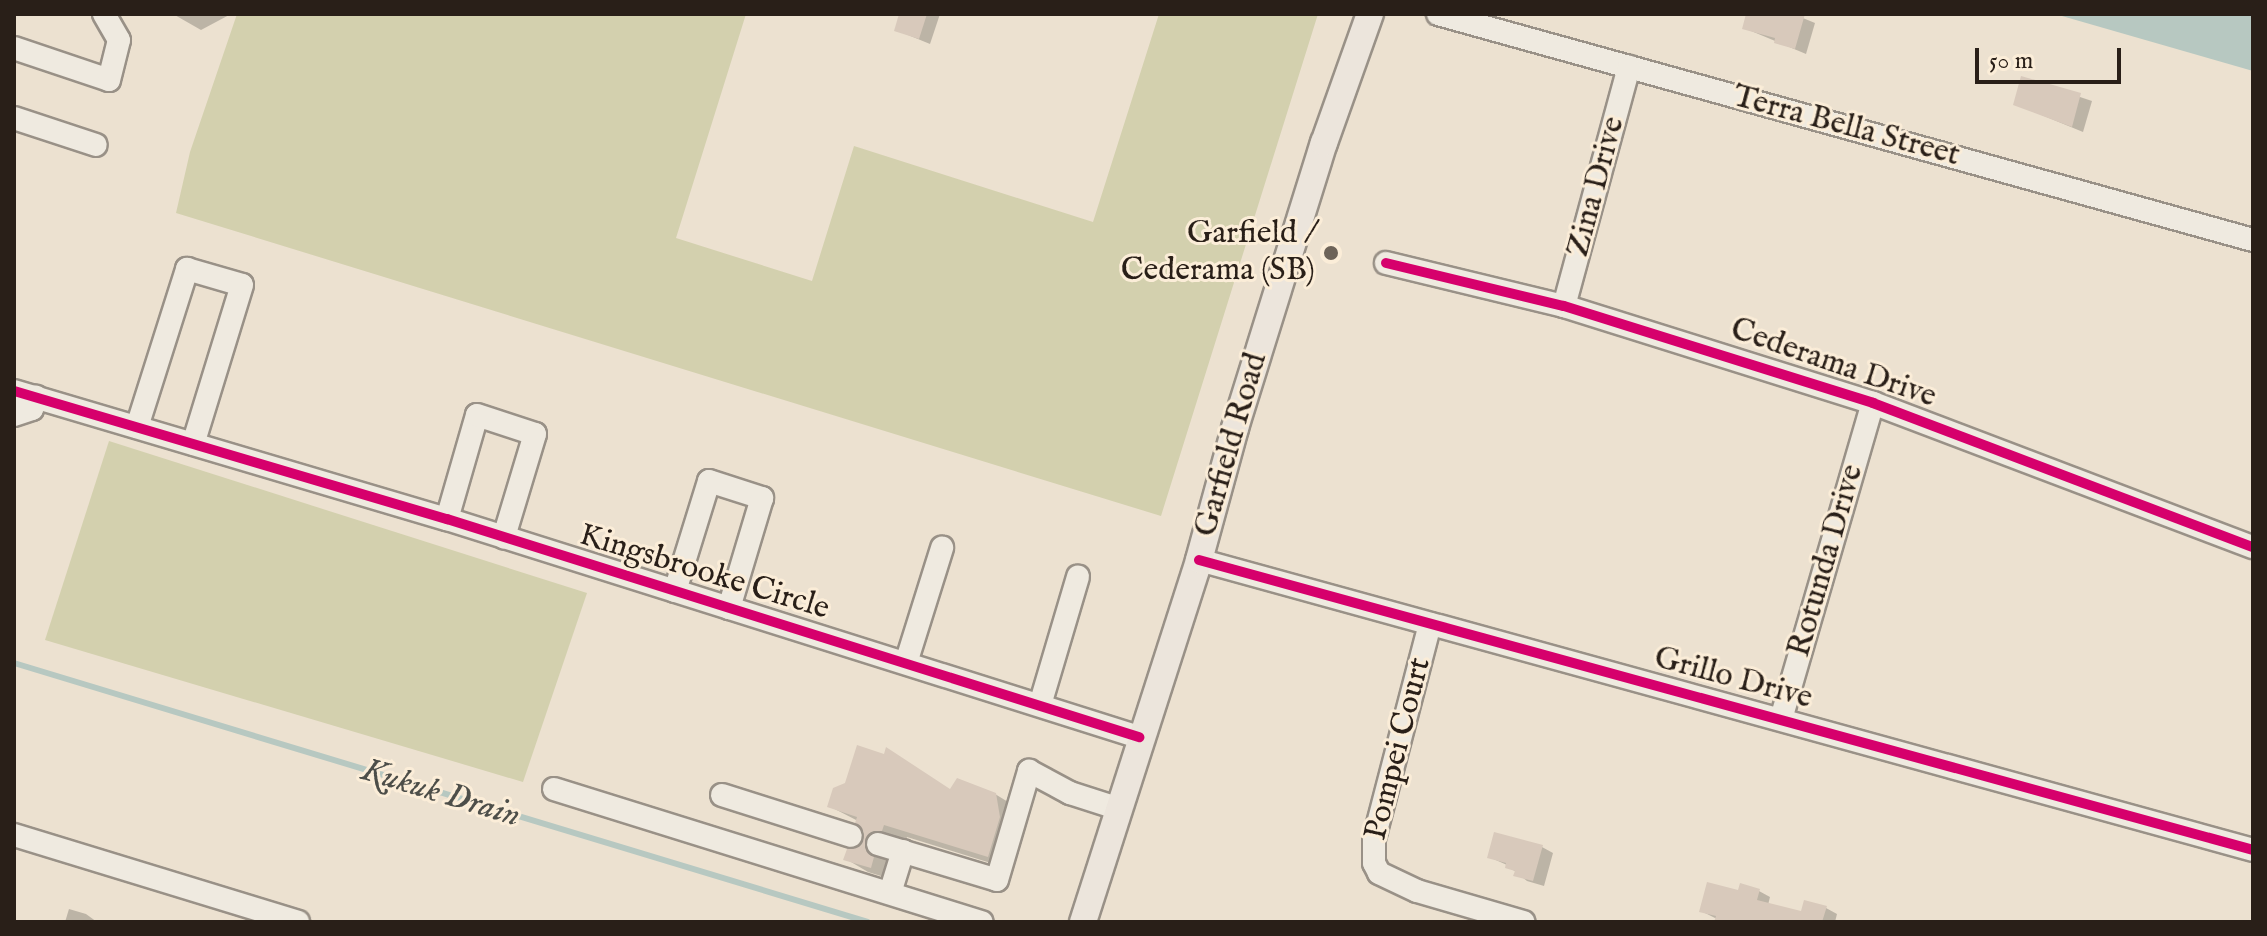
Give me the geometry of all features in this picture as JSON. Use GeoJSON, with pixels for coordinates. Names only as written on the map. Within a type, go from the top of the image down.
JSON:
{"type":"FeatureCollection","features":[{"type":"Feature","properties":{"kind":"main road","name":"Garfield Road"},"geometry":{"type":"LineString","coordinates":[[1083,922],[1139,737],[1199,560],[1235,428],[1324,143],[1370,14]]}},
{"type":"Feature","properties":{"kind":"street"},"geometry":{"type":"LineString","coordinates":[[14,48],[109,80],[119,40],[104,14]]}},
{"type":"Feature","properties":{"kind":"street","name":"Terra Bella Street"},"geometry":{"type":"LineString","coordinates":[[1438,14],[2253,240]]}},
{"type":"Feature","properties":{"kind":"street","name":"Zina Drive"},"geometry":{"type":"LineString","coordinates":[[1564,306],[1629,67]]}},
{"type":"Feature","properties":{"kind":"street"},"geometry":{"type":"LineString","coordinates":[[14,118],[96,145]]}},
{"type":"Feature","properties":{"kind":"street","name":"Cederama Drive"},"geometry":{"type":"LineString","coordinates":[[1386,263],[1564,306],[1873,403],[2253,547]]}},
{"type":"Feature","properties":{"kind":"street"},"geometry":{"type":"LineString","coordinates":[[137,427],[187,269],[242,285],[193,444]]}},
{"type":"Feature","properties":{"kind":"street","name":"Kingsbrooke Circle"},"geometry":{"type":"LineString","coordinates":[[14,391],[447,519],[1139,737]]}},
{"type":"Feature","properties":{"kind":"street"},"geometry":{"type":"LineString","coordinates":[[14,415],[32,409],[36,397]]}},
{"type":"Feature","properties":{"kind":"street","name":"Rotunda Drive"},"geometry":{"type":"LineString","coordinates":[[1781,719],[1873,403]]}},
{"type":"Feature","properties":{"kind":"street"},"geometry":{"type":"LineString","coordinates":[[447,519],[477,415],[535,434],[504,537]]}},
{"type":"Feature","properties":{"kind":"street"},"geometry":{"type":"LineString","coordinates":[[675,591],[709,481],[762,498],[729,608]]}},
{"type":"Feature","properties":{"kind":"street"},"geometry":{"type":"LineString","coordinates":[[906,663],[942,548]]}},
{"type":"Feature","properties":{"kind":"street","name":"Grillo Drive"},"geometry":{"type":"LineString","coordinates":[[1199,560],[2253,850]]}},
{"type":"Feature","properties":{"kind":"street"},"geometry":{"type":"LineString","coordinates":[[1040,705],[1078,577]]}},
{"type":"Feature","properties":{"kind":"street","name":"Pompei Court"},"geometry":{"type":"LineString","coordinates":[[1430,624],[1372,852],[1379,873],[1417,891],[1524,922]]}},
{"type":"Feature","properties":{"kind":"street"},"geometry":{"type":"LineString","coordinates":[[878,844],[997,880],[1029,771],[1070,793],[1117,808]]}},
{"type":"Feature","properties":{"kind":"street"},"geometry":{"type":"LineString","coordinates":[[554,789],[982,922]]}},
{"type":"Feature","properties":{"kind":"street"},"geometry":{"type":"LineString","coordinates":[[722,795],[851,836]]}},
{"type":"Feature","properties":{"kind":"street"},"geometry":{"type":"LineString","coordinates":[[14,835],[298,922]]}},
{"type":"Feature","properties":{"kind":"street"},"geometry":{"type":"LineString","coordinates":[[890,893],[903,851]]}},
{"type":"Feature","properties":{"kind":"shaded area"},"geometry":{"type":"Polygon","coordinates":[[[237,14],[746,14],[676,238],[812,281],[854,146],[1093,222],[1159,14],[1318,14],[1161,516],[176,213],[190,152],[237,14]]]}},
{"type":"Feature","properties":{"kind":"shaded area"},"geometry":{"type":"Polygon","coordinates":[[[2055,14],[2253,14],[2253,71],[2055,14]]]}},
{"type":"Feature","properties":{"kind":"shaded area"},"geometry":{"type":"Polygon","coordinates":[[[109,441],[587,593],[523,782],[45,640],[109,441]]]}},
{"type":"Feature","properties":{"kind":"building"},"geometry":{"type":"Polygon","coordinates":[[[899,14],[927,14],[919,39],[894,31],[899,14]]]}},
{"type":"Feature","properties":{"kind":"building"},"geometry":{"type":"Polygon","coordinates":[[[1746,14],[1805,14],[1795,49],[1774,43],[1775,38],[1742,29],[1746,14]]]}},
{"type":"Feature","properties":{"kind":"building"},"geometry":{"type":"Polygon","coordinates":[[[2021,76],[2081,93],[2072,127],[2013,105],[2021,76]]]}},
{"type":"Feature","properties":{"kind":"building"},"geometry":{"type":"Polygon","coordinates":[[[857,745],[884,754],[886,747],[950,789],[957,778],[996,793],[1000,817],[988,857],[884,825],[882,831],[874,831],[865,839],[865,848],[874,857],[871,868],[843,860],[847,849],[861,846],[864,832],[855,823],[857,817],[827,807],[833,788],[845,783],[857,745]]]}},
{"type":"Feature","properties":{"kind":"building"},"geometry":{"type":"Polygon","coordinates":[[[1494,832],[1543,845],[1533,881],[1513,876],[1515,871],[1505,868],[1506,863],[1487,858],[1494,832]]]}},
{"type":"Feature","properties":{"kind":"building"},"geometry":{"type":"Polygon","coordinates":[[[1707,882],[1738,890],[1740,883],[1760,889],[1757,900],[1801,911],[1804,900],[1827,906],[1822,922],[1714,922],[1716,916],[1699,912],[1707,882]]]}},
{"type":"Feature","properties":{"kind":"waterway","name":"Kukuk Drain"},"geometry":{"type":"LineString","coordinates":[[14,663],[868,922]]}},
{"type":"Feature","properties":{"kind":"cycle path"},"geometry":{"type":"LineString","coordinates":[[1386,263],[1564,306],[1873,403],[2253,547]]}},
{"type":"Feature","properties":{"kind":"cycle path"},"geometry":{"type":"LineString","coordinates":[[14,391],[447,519],[1139,737]]}},
{"type":"Feature","properties":{"kind":"cycle path"},"geometry":{"type":"LineString","coordinates":[[1199,560],[2253,850]]}},
{"type":"Feature","properties":{"kind":"place","name":"Garfield / Cederama (SB)"},"geometry":{"type":"Point","coordinates":[1331,253]}}]}
